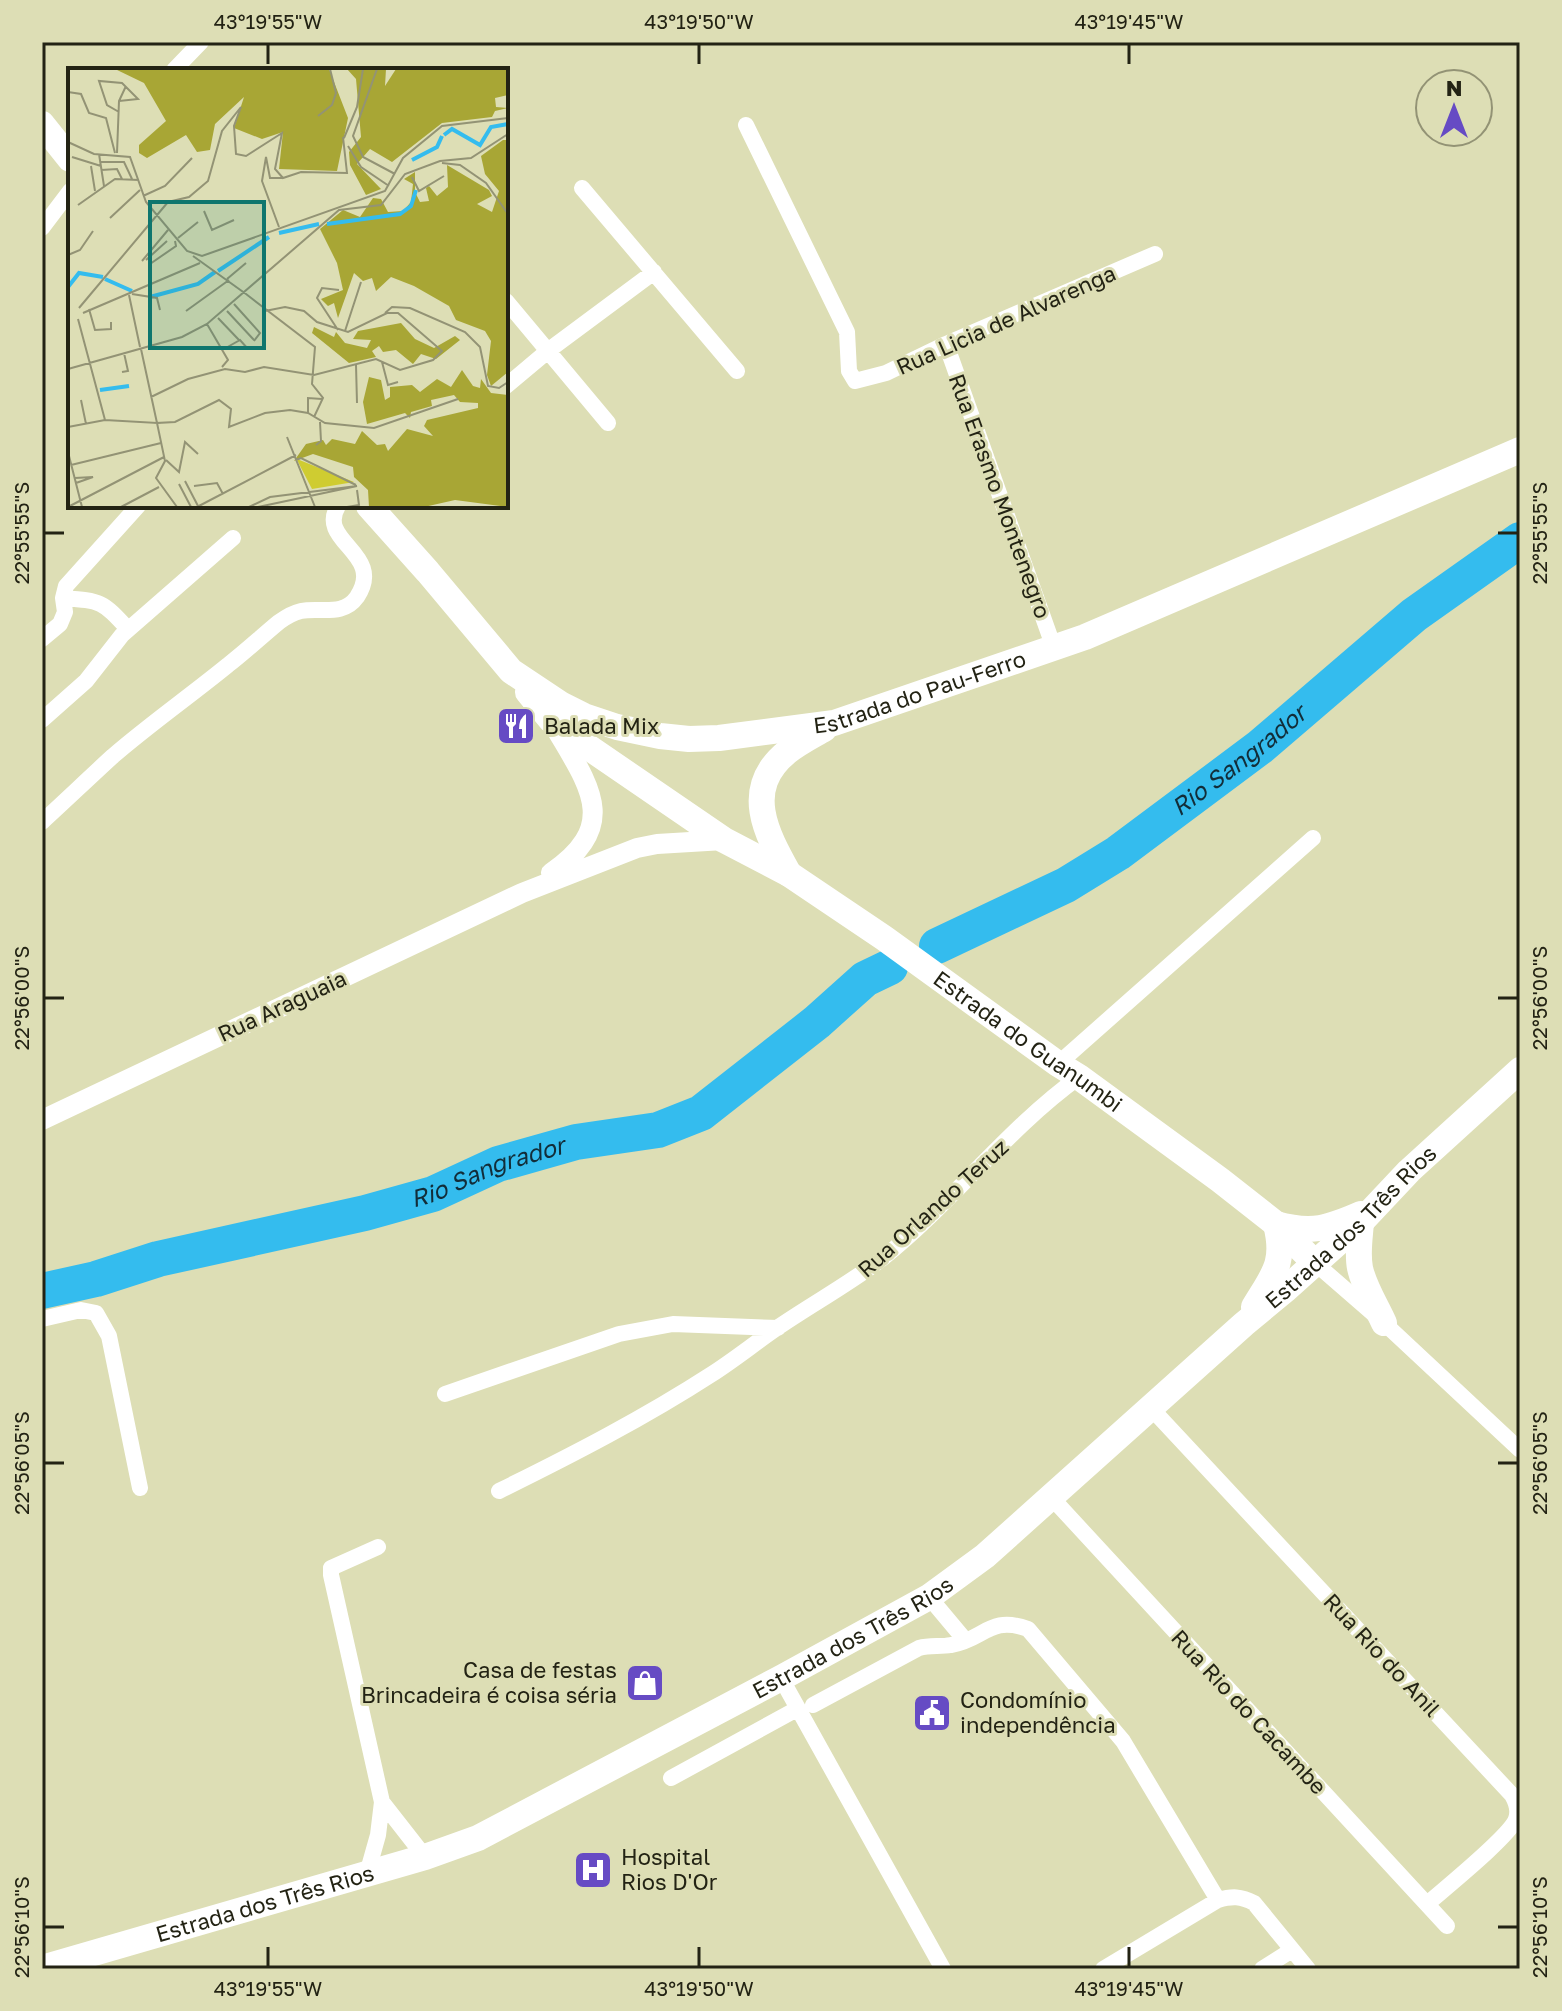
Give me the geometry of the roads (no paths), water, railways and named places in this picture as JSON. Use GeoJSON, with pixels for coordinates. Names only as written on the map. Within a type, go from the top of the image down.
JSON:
{"type":"FeatureCollection","features":[{"type":"Feature","properties":{"kind":"main road"},"geometry":{"type":"LineString","coordinates":[[42,124],[68,156]]}},
{"type":"Feature","properties":{"kind":"main road","name":"Estrada do Pau-Ferro"},"geometry":{"type":"LineString","coordinates":[[371,508],[511,671],[562,705],[617,727],[660,736],[719,738],[834,723],[1085,637],[1520,450]]}},
{"type":"Feature","properties":{"kind":"main road","name":"Estrada do Guanumbi"},"geometry":{"type":"LineString","coordinates":[[511,671],[551,720],[724,840],[789,874],[884,938],[1220,1180],[1276,1224],[1315,1263]]}},
{"type":"Feature","properties":{"kind":"main road"},"geometry":{"type":"LineString","coordinates":[[789,874],[766,825],[762,786],[768,772],[789,750],[834,723]]}},
{"type":"Feature","properties":{"kind":"main road","name":"Estrada dos Três Rios"},"geometry":{"type":"LineString","coordinates":[[42,1968],[425,1857],[478,1838],[929,1597],[985,1556],[1315,1263],[1409,1171],[1520,1070]]}},
{"type":"Feature","properties":{"kind":"main road"},"geometry":{"type":"LineString","coordinates":[[1244,1324],[1277,1268],[1281,1242],[1276,1224],[1300,1229],[1331,1227],[1367,1215]]}},
{"type":"Feature","properties":{"kind":"main road"},"geometry":{"type":"LineString","coordinates":[[1367,1215],[1359,1245],[1360,1269],[1384,1323]]}},
{"type":"Feature","properties":{"kind":"street"},"geometry":{"type":"LineString","coordinates":[[176,68],[201,42]]}},
{"type":"Feature","properties":{"kind":"street","name":"Rua Licia de Alvarenga"},"geometry":{"type":"LineString","coordinates":[[746,125],[847,332],[848,365],[855,381],[886,373],[1155,254]]}},
{"type":"Feature","properties":{"kind":"street"},"geometry":{"type":"LineString","coordinates":[[582,188],[737,371]]}},
{"type":"Feature","properties":{"kind":"street"},"geometry":{"type":"LineString","coordinates":[[42,228],[68,194]]}},
{"type":"Feature","properties":{"kind":"street"},"geometry":{"type":"LineString","coordinates":[[508,384],[654,272]]}},
{"type":"Feature","properties":{"kind":"street"},"geometry":{"type":"LineString","coordinates":[[508,303],[608,423]]}},
{"type":"Feature","properties":{"kind":"street","name":"Rua Erasmo Montenegro"},"geometry":{"type":"LineString","coordinates":[[946,344],[1054,648]]}},
{"type":"Feature","properties":{"kind":"street"},"geometry":{"type":"LineString","coordinates":[[42,639],[60,624],[65,612],[63,598],[71,579],[136,508]]}},
{"type":"Feature","properties":{"kind":"street"},"geometry":{"type":"LineString","coordinates":[[42,822],[115,754],[292,613],[304,610],[334,611],[354,601],[362,589],[364,576],[356,553],[334,527],[333,515],[337,508]]}},
{"type":"Feature","properties":{"kind":"street"},"geometry":{"type":"LineString","coordinates":[[42,720],[86,681],[128,629],[233,538]]}},
{"type":"Feature","properties":{"kind":"street"},"geometry":{"type":"LineString","coordinates":[[63,598],[101,603],[128,629]]}},
{"type":"Feature","properties":{"kind":"street","name":"Rua Araguaia"},"geometry":{"type":"LineString","coordinates":[[522,893],[565,863],[584,844],[592,824],[593,805],[588,789],[551,720]]}},
{"type":"Feature","properties":{"kind":"street","name":"Rua Orlando Teruz"},"geometry":{"type":"LineString","coordinates":[[499,1491],[606,1437],[713,1374],[884,1257],[1053,1096],[1069,1070],[1313,838]]}},
{"type":"Feature","properties":{"kind":"street","name":"Rua Araguaia"},"geometry":{"type":"LineString","coordinates":[[42,1120],[522,893],[637,848],[724,840]]}},
{"type":"Feature","properties":{"kind":"street","name":"Estrada do Guanumbi"},"geometry":{"type":"LineString","coordinates":[[1315,1263],[1520,1450]]}},
{"type":"Feature","properties":{"kind":"street"},"geometry":{"type":"LineString","coordinates":[[42,1319],[81,1310],[96,1313],[109,1336],[140,1488]]}},
{"type":"Feature","properties":{"kind":"street"},"geometry":{"type":"LineString","coordinates":[[445,1394],[619,1334],[645,1328],[673,1324],[778,1328]]}},
{"type":"Feature","properties":{"kind":"street","name":"Rua Rio do Anil"},"geometry":{"type":"LineString","coordinates":[[1150,1407],[1512,1795],[1517,1805],[1516,1820],[1505,1835],[1427,1904]]}},
{"type":"Feature","properties":{"kind":"street","name":"Rua Rio do Cacambe"},"geometry":{"type":"LineString","coordinates":[[1051,1497],[1447,1926]]}},
{"type":"Feature","properties":{"kind":"street"},"geometry":{"type":"LineString","coordinates":[[367,1874],[378,1835],[382,1802],[331,1568],[378,1547]]}},
{"type":"Feature","properties":{"kind":"street"},"geometry":{"type":"LineString","coordinates":[[929,1597],[965,1640]]}},
{"type":"Feature","properties":{"kind":"street"},"geometry":{"type":"LineString","coordinates":[[671,1778],[919,1648],[954,1645],[999,1624],[1013,1623],[1028,1629],[1123,1741],[1218,1900]]}},
{"type":"Feature","properties":{"kind":"street"},"geometry":{"type":"LineString","coordinates":[[781,1678],[805,1707],[943,1969]]}},
{"type":"Feature","properties":{"kind":"street"},"geometry":{"type":"LineString","coordinates":[[382,1802],[425,1857]]}},
{"type":"Feature","properties":{"kind":"street"},"geometry":{"type":"LineString","coordinates":[[1103,1969],[1218,1900],[1231,1896],[1254,1903],[1308,1969]]}},
{"type":"Feature","properties":{"kind":"street"},"geometry":{"type":"LineString","coordinates":[[1262,1969],[1292,1950]]}},
{"type":"Feature","properties":{"kind":"waterway","name":"Rio Sangrador"},"geometry":{"type":"LineString","coordinates":[[937,946],[1066,885],[1118,853],[1260,747],[1414,615],[1520,540]]}},
{"type":"Feature","properties":{"kind":"waterway","name":"Rio Sangrador"},"geometry":{"type":"LineString","coordinates":[[42,1291],[96,1279],[158,1259],[365,1213],[433,1194],[498,1164],[576,1142],[658,1130],[701,1113],[817,1022],[865,979],[890,967]]}},
{"type":"Feature","properties":{"kind":"place","name":"Balada Mix"},"geometry":{"type":"Point","coordinates":[516,726]}},
{"type":"Feature","properties":{"kind":"place","name":"Casa de festas Brincadeira é coisa séria"},"geometry":{"type":"Point","coordinates":[645,1683]}},
{"type":"Feature","properties":{"kind":"place","name":"Condomínio independência"},"geometry":{"type":"Point","coordinates":[932,1713]}},
{"type":"Feature","properties":{"kind":"place","name":"Hospital Rios D'Or"},"geometry":{"type":"Point","coordinates":[593,1870]}}]}
